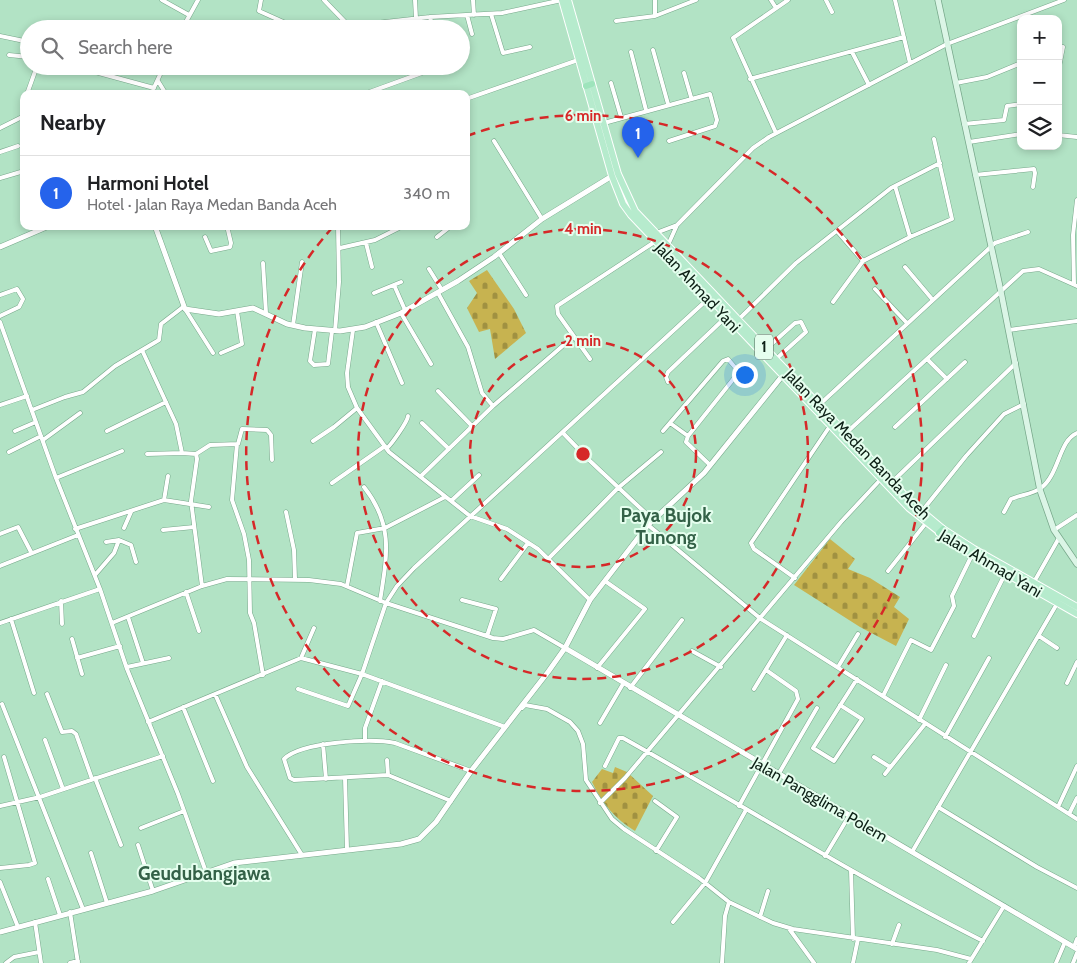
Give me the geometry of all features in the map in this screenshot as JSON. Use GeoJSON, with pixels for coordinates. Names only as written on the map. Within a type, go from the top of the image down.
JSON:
{"type":"FeatureCollection","features":[{"type":"Feature","properties":{"kind":"main road","name":"Jalan Ahmad Yani"},"geometry":{"type":"LineString","coordinates":[[562,0],[578,60],[589,85],[612,176],[627,209],[709,298],[736,322],[830,426],[926,523],[941,531],[972,555],[1077,614]]}},
{"type":"Feature","properties":{"kind":"main road","name":"Jalan Raya Medan Banda Aceh"},"geometry":{"type":"LineString","coordinates":[[568,0],[589,85],[604,123],[626,196],[634,210],[736,322],[776,359],[941,531],[1077,607]]}},
{"type":"Feature","properties":{"kind":"main road"},"geometry":{"type":"LineString","coordinates":[[938,0],[1002,292],[1040,490],[1054,530],[1074,555],[1077,564]]}},
{"type":"Feature","properties":{"kind":"street"},"geometry":{"type":"LineString","coordinates":[[162,0],[189,15]]}},
{"type":"Feature","properties":{"kind":"street"},"geometry":{"type":"LineString","coordinates":[[186,20],[198,0]]}},
{"type":"Feature","properties":{"kind":"street"},"geometry":{"type":"LineString","coordinates":[[262,0],[259,11],[279,20]]}},
{"type":"Feature","properties":{"kind":"street"},"geometry":{"type":"LineString","coordinates":[[331,0],[326,2],[343,20]]}},
{"type":"Feature","properties":{"kind":"street"},"geometry":{"type":"LineString","coordinates":[[415,0],[416,18]]}},
{"type":"Feature","properties":{"kind":"street"},"geometry":{"type":"LineString","coordinates":[[472,0],[474,15]]}},
{"type":"Feature","properties":{"kind":"street"},"geometry":{"type":"LineString","coordinates":[[399,20],[430,16],[490,14],[514,11],[562,0]]}},
{"type":"Feature","properties":{"kind":"street"},"geometry":{"type":"LineString","coordinates":[[655,0],[655,16]]}},
{"type":"Feature","properties":{"kind":"street"},"geometry":{"type":"LineString","coordinates":[[616,21],[655,16],[696,0]]}},
{"type":"Feature","properties":{"kind":"street"},"geometry":{"type":"LineString","coordinates":[[771,0],[776,8]]}},
{"type":"Feature","properties":{"kind":"street"},"geometry":{"type":"LineString","coordinates":[[776,133],[733,38],[788,0]]}},
{"type":"Feature","properties":{"kind":"street"},"geometry":{"type":"LineString","coordinates":[[826,0],[832,12]]}},
{"type":"Feature","properties":{"kind":"street"},"geometry":{"type":"LineString","coordinates":[[895,0],[910,64]]}},
{"type":"Feature","properties":{"kind":"street"},"geometry":{"type":"LineString","coordinates":[[668,246],[677,225],[753,148],[776,133],[947,44],[1054,2],[1064,0]]}},
{"type":"Feature","properties":{"kind":"street"},"geometry":{"type":"LineString","coordinates":[[490,14],[503,53],[530,47]]}},
{"type":"Feature","properties":{"kind":"street"},"geometry":{"type":"LineString","coordinates":[[467,15],[468,20]]}},
{"type":"Feature","properties":{"kind":"street"},"geometry":{"type":"LineString","coordinates":[[430,16],[431,20]]}},
{"type":"Feature","properties":{"kind":"street"},"geometry":{"type":"LineString","coordinates":[[470,26],[472,34]]}},
{"type":"Feature","properties":{"kind":"street"},"geometry":{"type":"LineString","coordinates":[[0,36],[20,40]]}},
{"type":"Feature","properties":{"kind":"street"},"geometry":{"type":"LineString","coordinates":[[750,79],[904,37]]}},
{"type":"Feature","properties":{"kind":"street"},"geometry":{"type":"LineString","coordinates":[[653,50],[668,104]]}},
{"type":"Feature","properties":{"kind":"street"},"geometry":{"type":"LineString","coordinates":[[631,52],[646,110]]}},
{"type":"Feature","properties":{"kind":"street"},"geometry":{"type":"LineString","coordinates":[[852,52],[869,85]]}},
{"type":"Feature","properties":{"kind":"street"},"geometry":{"type":"LineString","coordinates":[[9,54],[20,56]]}},
{"type":"Feature","properties":{"kind":"street"},"geometry":{"type":"LineString","coordinates":[[470,98],[578,60]]}},
{"type":"Feature","properties":{"kind":"street"},"geometry":{"type":"LineString","coordinates":[[956,82],[986,77],[1017,65]]}},
{"type":"Feature","properties":{"kind":"street"},"geometry":{"type":"LineString","coordinates":[[684,73],[691,98]]}},
{"type":"Feature","properties":{"kind":"street"},"geometry":{"type":"LineString","coordinates":[[28,90],[34,75]]}},
{"type":"Feature","properties":{"kind":"street"},"geometry":{"type":"LineString","coordinates":[[106,75],[154,88],[160,75]]}},
{"type":"Feature","properties":{"kind":"street"},"geometry":{"type":"LineString","coordinates":[[375,90],[416,75]]}},
{"type":"Feature","properties":{"kind":"street"},"geometry":{"type":"LineString","coordinates":[[158,81],[164,90]]}},
{"type":"Feature","properties":{"kind":"street"},"geometry":{"type":"LineString","coordinates":[[612,83],[621,118]]}},
{"type":"Feature","properties":{"kind":"street"},"geometry":{"type":"LineString","coordinates":[[604,123],[710,94],[717,124],[708,130],[669,141]]}},
{"type":"Feature","properties":{"kind":"street"},"geometry":{"type":"LineString","coordinates":[[964,124],[1004,120],[1007,106],[1017,105]]}},
{"type":"Feature","properties":{"kind":"street"},"geometry":{"type":"LineString","coordinates":[[0,128],[20,118]]}},
{"type":"Feature","properties":{"kind":"street"},"geometry":{"type":"LineString","coordinates":[[968,142],[1017,135]]}},
{"type":"Feature","properties":{"kind":"street"},"geometry":{"type":"LineString","coordinates":[[1062,136],[1077,138]]}},
{"type":"Feature","properties":{"kind":"street"},"geometry":{"type":"LineString","coordinates":[[833,302],[863,261],[910,237],[952,219],[934,139]]}},
{"type":"Feature","properties":{"kind":"street"},"geometry":{"type":"LineString","coordinates":[[494,141],[542,220]]}},
{"type":"Feature","properties":{"kind":"street"},"geometry":{"type":"LineString","coordinates":[[0,152],[18,146]]}},
{"type":"Feature","properties":{"kind":"street"},"geometry":{"type":"LineString","coordinates":[[736,322],[796,263],[837,231],[895,186],[940,163]]}},
{"type":"Feature","properties":{"kind":"street"},"geometry":{"type":"LineString","coordinates":[[975,175],[1034,169],[1033,187]]}},
{"type":"Feature","properties":{"kind":"street"},"geometry":{"type":"LineString","coordinates":[[0,178],[20,172]]}},
{"type":"Feature","properties":{"kind":"street"},"geometry":{"type":"LineString","coordinates":[[32,410],[83,392],[115,366],[159,340],[160,324],[184,308],[219,314],[253,308],[293,325],[334,331],[353,330],[376,322],[440,292],[499,253],[542,220],[612,176]]}},
{"type":"Feature","properties":{"kind":"street"},"geometry":{"type":"LineString","coordinates":[[895,186],[910,237]]}},
{"type":"Feature","properties":{"kind":"street"},"geometry":{"type":"LineString","coordinates":[[846,433],[1024,271],[1034,268],[1046,271],[1076,285],[1073,235],[1077,200]]}},
{"type":"Feature","properties":{"kind":"street"},"geometry":{"type":"LineString","coordinates":[[656,234],[677,225]]}},
{"type":"Feature","properties":{"kind":"street"},"geometry":{"type":"LineString","coordinates":[[0,247],[40,230]]}},
{"type":"Feature","properties":{"kind":"street"},"geometry":{"type":"LineString","coordinates":[[156,230],[184,308],[212,353]]}},
{"type":"Feature","properties":{"kind":"street"},"geometry":{"type":"LineString","coordinates":[[205,237],[210,250],[230,247],[228,230]]}},
{"type":"Feature","properties":{"kind":"street"},"geometry":{"type":"LineString","coordinates":[[315,329],[310,361],[312,365],[328,364],[334,331],[340,248],[338,230]]}},
{"type":"Feature","properties":{"kind":"street"},"geometry":{"type":"LineString","coordinates":[[340,248],[366,243],[394,230]]}},
{"type":"Feature","properties":{"kind":"street"},"geometry":{"type":"LineString","coordinates":[[437,238],[446,230]]}},
{"type":"Feature","properties":{"kind":"street"},"geometry":{"type":"LineString","coordinates":[[837,231],[863,261]]}},
{"type":"Feature","properties":{"kind":"street"},"geometry":{"type":"LineString","coordinates":[[819,405],[906,322],[991,246],[1000,240],[1028,232]]}},
{"type":"Feature","properties":{"kind":"street"},"geometry":{"type":"LineString","coordinates":[[590,359],[558,314],[557,306],[656,242]]}},
{"type":"Feature","properties":{"kind":"street"},"geometry":{"type":"LineString","coordinates":[[366,243],[372,267]]}},
{"type":"Feature","properties":{"kind":"street"},"geometry":{"type":"LineString","coordinates":[[499,253],[526,295]]}},
{"type":"Feature","properties":{"kind":"street"},"geometry":{"type":"LineString","coordinates":[[293,325],[302,262]]}},
{"type":"Feature","properties":{"kind":"street"},"geometry":{"type":"LineString","coordinates":[[263,263],[266,313]]}},
{"type":"Feature","properties":{"kind":"street"},"geometry":{"type":"LineString","coordinates":[[905,267],[932,299]]}},
{"type":"Feature","properties":{"kind":"street"},"geometry":{"type":"LineString","coordinates":[[429,269],[468,347],[482,393],[493,406]]}},
{"type":"Feature","properties":{"kind":"street"},"geometry":{"type":"LineString","coordinates":[[374,293],[401,282]]}},
{"type":"Feature","properties":{"kind":"street"},"geometry":{"type":"LineString","coordinates":[[394,285],[403,311],[431,364]]}},
{"type":"Feature","properties":{"kind":"street"},"geometry":{"type":"LineString","coordinates":[[0,295],[17,289],[23,299],[19,307],[0,316]]}},
{"type":"Feature","properties":{"kind":"street"},"geometry":{"type":"LineString","coordinates":[[875,289],[906,322]]}},
{"type":"Feature","properties":{"kind":"street"},"geometry":{"type":"LineString","coordinates":[[298,689],[348,706],[362,674],[386,603],[397,586],[470,516],[709,298]]}},
{"type":"Feature","properties":{"kind":"street"},"geometry":{"type":"LineString","coordinates":[[221,353],[242,344],[237,311]]}},
{"type":"Feature","properties":{"kind":"street"},"geometry":{"type":"LineString","coordinates":[[668,382],[666,377],[668,372],[727,316]]}},
{"type":"Feature","properties":{"kind":"street"},"geometry":{"type":"LineString","coordinates":[[1009,330],[1077,320]]}},
{"type":"Feature","properties":{"kind":"street"},"geometry":{"type":"LineString","coordinates":[[0,322],[75,529],[100,588],[127,667],[163,756],[206,872]]}},
{"type":"Feature","properties":{"kind":"street"},"geometry":{"type":"LineString","coordinates":[[376,322],[402,383]]}},
{"type":"Feature","properties":{"kind":"street"},"geometry":{"type":"LineString","coordinates":[[766,349],[795,323],[801,322],[806,332],[776,359]]}},
{"type":"Feature","properties":{"kind":"street"},"geometry":{"type":"LineString","coordinates":[[353,330],[347,382],[357,408],[386,447],[470,516],[493,522],[549,558],[590,600]]}},
{"type":"Feature","properties":{"kind":"street"},"geometry":{"type":"LineString","coordinates":[[421,476],[493,406],[574,337]]}},
{"type":"Feature","properties":{"kind":"street"},"geometry":{"type":"LineString","coordinates":[[142,350],[176,424],[182,453]]}},
{"type":"Feature","properties":{"kind":"street"},"geometry":{"type":"LineString","coordinates":[[663,431],[723,361],[728,359],[739,372],[688,436],[686,443],[710,465]]}},
{"type":"Feature","properties":{"kind":"street"},"geometry":{"type":"LineString","coordinates":[[927,359],[947,379]]}},
{"type":"Feature","properties":{"kind":"street"},"geometry":{"type":"LineString","coordinates":[[895,427],[965,362]]}},
{"type":"Feature","properties":{"kind":"street"},"geometry":{"type":"LineString","coordinates":[[892,482],[1016,363]]}},
{"type":"Feature","properties":{"kind":"street"},"geometry":{"type":"LineString","coordinates":[[0,932],[153,891],[206,872],[251,860],[401,844],[419,839],[451,800],[565,648],[590,600],[648,525],[710,465],[783,375]]}},
{"type":"Feature","properties":{"kind":"street"},"geometry":{"type":"LineString","coordinates":[[438,392],[472,426]]}},
{"type":"Feature","properties":{"kind":"street"},"geometry":{"type":"LineString","coordinates":[[0,405],[27,396]]}},
{"type":"Feature","properties":{"kind":"street"},"geometry":{"type":"LineString","coordinates":[[108,430],[166,402]]}},
{"type":"Feature","properties":{"kind":"street"},"geometry":{"type":"LineString","coordinates":[[922,511],[966,456],[1004,414],[1024,404]]}},
{"type":"Feature","properties":{"kind":"street"},"geometry":{"type":"LineString","coordinates":[[313,440],[334,427],[357,408]]}},
{"type":"Feature","properties":{"kind":"street"},"geometry":{"type":"LineString","coordinates":[[9,452],[42,438],[80,414]]}},
{"type":"Feature","properties":{"kind":"street"},"geometry":{"type":"LineString","coordinates":[[332,483],[392,444],[395,437],[408,421],[408,416]]}},
{"type":"Feature","properties":{"kind":"street"},"geometry":{"type":"LineString","coordinates":[[15,431],[36,422]]}},
{"type":"Feature","properties":{"kind":"street"},"geometry":{"type":"LineString","coordinates":[[422,423],[449,449]]}},
{"type":"Feature","properties":{"kind":"street"},"geometry":{"type":"LineString","coordinates":[[670,423],[688,436]]}},
{"type":"Feature","properties":{"kind":"street"},"geometry":{"type":"LineString","coordinates":[[795,578],[754,549],[751,543],[830,426]]}},
{"type":"Feature","properties":{"kind":"street"},"geometry":{"type":"LineString","coordinates":[[263,674],[254,623],[250,613],[250,578],[244,534],[232,500],[237,444],[240,443],[242,429],[267,430],[272,434],[272,460]]}},
{"type":"Feature","properties":{"kind":"street"},"geometry":{"type":"LineString","coordinates":[[563,433],[653,520]]}},
{"type":"Feature","properties":{"kind":"street"},"geometry":{"type":"LineString","coordinates":[[1004,512],[1011,500],[1040,490],[1056,470],[1067,440],[1077,433]]}},
{"type":"Feature","properties":{"kind":"street"},"geometry":{"type":"LineString","coordinates":[[146,454],[196,454],[207,446],[237,444]]}},
{"type":"Feature","properties":{"kind":"street"},"geometry":{"type":"LineString","coordinates":[[56,478],[122,451]]}},
{"type":"Feature","properties":{"kind":"street"},"geometry":{"type":"LineString","coordinates":[[549,558],[618,488],[661,452]]}},
{"type":"Feature","properties":{"kind":"street"},"geometry":{"type":"LineString","coordinates":[[196,454],[192,506],[202,586]]}},
{"type":"Feature","properties":{"kind":"street"},"geometry":{"type":"LineString","coordinates":[[451,501],[480,475]]}},
{"type":"Feature","properties":{"kind":"street"},"geometry":{"type":"LineString","coordinates":[[164,500],[168,476]]}},
{"type":"Feature","properties":{"kind":"street"},"geometry":{"type":"LineString","coordinates":[[600,803],[648,752],[845,517],[881,479]]}},
{"type":"Feature","properties":{"kind":"street"},"geometry":{"type":"LineString","coordinates":[[364,487],[379,508],[385,528],[386,560],[380,600]]}},
{"type":"Feature","properties":{"kind":"street"},"geometry":{"type":"LineString","coordinates":[[347,586],[357,534],[385,528],[446,497]]}},
{"type":"Feature","properties":{"kind":"street"},"geometry":{"type":"LineString","coordinates":[[75,529],[164,500],[192,506],[209,507]]}},
{"type":"Feature","properties":{"kind":"street"},"geometry":{"type":"LineString","coordinates":[[124,528],[131,512]]}},
{"type":"Feature","properties":{"kind":"street"},"geometry":{"type":"LineString","coordinates":[[286,512],[294,550],[295,580]]}},
{"type":"Feature","properties":{"kind":"street"},"geometry":{"type":"LineString","coordinates":[[1054,530],[1077,515]]}},
{"type":"Feature","properties":{"kind":"street"},"geometry":{"type":"LineString","coordinates":[[888,571],[926,523]]}},
{"type":"Feature","properties":{"kind":"street"},"geometry":{"type":"LineString","coordinates":[[648,525],[761,619],[1077,819]]}},
{"type":"Feature","properties":{"kind":"street"},"geometry":{"type":"LineString","coordinates":[[0,534],[18,526],[31,552]]}},
{"type":"Feature","properties":{"kind":"street"},"geometry":{"type":"LineString","coordinates":[[163,530],[194,528]]}},
{"type":"Feature","properties":{"kind":"street"},"geometry":{"type":"LineString","coordinates":[[0,566],[31,552],[78,535]]}},
{"type":"Feature","properties":{"kind":"street"},"geometry":{"type":"LineString","coordinates":[[1034,582],[1059,538]]}},
{"type":"Feature","properties":{"kind":"street"},"geometry":{"type":"LineString","coordinates":[[95,575],[114,554],[119,540]]}},
{"type":"Feature","properties":{"kind":"street"},"geometry":{"type":"LineString","coordinates":[[106,542],[119,540],[132,546],[136,562]]}},
{"type":"Feature","properties":{"kind":"street"},"geometry":{"type":"LineString","coordinates":[[501,579],[528,543]]}},
{"type":"Feature","properties":{"kind":"street"},"geometry":{"type":"LineString","coordinates":[[882,696],[911,640],[931,649],[954,606],[952,596],[972,555]]}},
{"type":"Feature","properties":{"kind":"street"},"geometry":{"type":"LineString","coordinates":[[974,636],[1005,574]]}},
{"type":"Feature","properties":{"kind":"street"},"geometry":{"type":"LineString","coordinates":[[112,623],[186,592],[227,579],[295,580],[347,586],[386,603],[487,636],[503,639],[534,630],[565,648]]}},
{"type":"Feature","properties":{"kind":"street"},"geometry":{"type":"LineString","coordinates":[[597,668],[645,609],[605,580]]}},
{"type":"Feature","properties":{"kind":"street"},"geometry":{"type":"LineString","coordinates":[[0,623],[100,588]]}},
{"type":"Feature","properties":{"kind":"street"},"geometry":{"type":"LineString","coordinates":[[186,592],[199,631]]}},
{"type":"Feature","properties":{"kind":"street"},"geometry":{"type":"LineString","coordinates":[[462,600],[496,609],[487,636]]}},
{"type":"Feature","properties":{"kind":"street"},"geometry":{"type":"LineString","coordinates":[[61,601],[62,624]]}},
{"type":"Feature","properties":{"kind":"street"},"geometry":{"type":"LineString","coordinates":[[911,853],[1058,602]]}},
{"type":"Feature","properties":{"kind":"street"},"geometry":{"type":"LineString","coordinates":[[128,617],[143,663]]}},
{"type":"Feature","properties":{"kind":"street"},"geometry":{"type":"LineString","coordinates":[[11,620],[34,693]]}},
{"type":"Feature","properties":{"kind":"street"},"geometry":{"type":"LineString","coordinates":[[630,688],[682,620]]}},
{"type":"Feature","properties":{"kind":"street"},"geometry":{"type":"LineString","coordinates":[[301,658],[314,628]]}},
{"type":"Feature","properties":{"kind":"street"},"geometry":{"type":"LineString","coordinates":[[838,667],[858,634]]}},
{"type":"Feature","properties":{"kind":"street"},"geometry":{"type":"LineString","coordinates":[[754,689],[787,635]]}},
{"type":"Feature","properties":{"kind":"street"},"geometry":{"type":"LineString","coordinates":[[1039,636],[1057,648]]}},
{"type":"Feature","properties":{"kind":"street"},"geometry":{"type":"LineString","coordinates":[[72,640],[82,674]]}},
{"type":"Feature","properties":{"kind":"street"},"geometry":{"type":"LineString","coordinates":[[78,658],[120,646]]}},
{"type":"Feature","properties":{"kind":"street","name":"Jalan Pangglima Polem"},"geometry":{"type":"LineString","coordinates":[[565,648],[623,684],[1075,948]]}},
{"type":"Feature","properties":{"kind":"street"},"geometry":{"type":"LineString","coordinates":[[692,651],[720,666]]}},
{"type":"Feature","properties":{"kind":"street"},"geometry":{"type":"LineString","coordinates":[[127,667],[169,658]]}},
{"type":"Feature","properties":{"kind":"street"},"geometry":{"type":"LineString","coordinates":[[148,722],[301,658],[362,674],[505,727]]}},
{"type":"Feature","properties":{"kind":"street"},"geometry":{"type":"LineString","coordinates":[[945,737],[989,658]]}},
{"type":"Feature","properties":{"kind":"street"},"geometry":{"type":"LineString","coordinates":[[1067,683],[1077,662]]}},
{"type":"Feature","properties":{"kind":"street"},"geometry":{"type":"LineString","coordinates":[[919,720],[946,665]]}},
{"type":"Feature","properties":{"kind":"street"},"geometry":{"type":"LineString","coordinates":[[738,806],[799,696],[766,670]]}},
{"type":"Feature","properties":{"kind":"street"},"geometry":{"type":"LineString","coordinates":[[840,705],[862,718],[834,761],[813,748],[840,705],[857,680]]}},
{"type":"Feature","properties":{"kind":"street"},"geometry":{"type":"LineString","coordinates":[[365,741],[365,728],[382,681]]}},
{"type":"Feature","properties":{"kind":"street"},"geometry":{"type":"LineString","coordinates":[[600,723],[623,684]]}},
{"type":"Feature","properties":{"kind":"street"},"geometry":{"type":"LineString","coordinates":[[47,694],[62,732],[74,731],[76,734],[121,845]]}},
{"type":"Feature","properties":{"kind":"street"},"geometry":{"type":"LineString","coordinates":[[215,694],[247,767],[302,855]]}},
{"type":"Feature","properties":{"kind":"street"},"geometry":{"type":"LineString","coordinates":[[2,704],[83,909]]}},
{"type":"Feature","properties":{"kind":"street"},"geometry":{"type":"LineString","coordinates":[[517,711],[525,705],[547,708],[570,722],[578,731],[584,744],[584,776],[612,819],[730,902],[773,923],[793,929],[937,950],[970,961],[1004,906]]}},
{"type":"Feature","properties":{"kind":"street"},"geometry":{"type":"LineString","coordinates":[[183,707],[213,781]]}},
{"type":"Feature","properties":{"kind":"street"},"geometry":{"type":"LineString","coordinates":[[778,775],[817,708]]}},
{"type":"Feature","properties":{"kind":"street"},"geometry":{"type":"LineString","coordinates":[[885,774],[925,724]]}},
{"type":"Feature","properties":{"kind":"street"},"geometry":{"type":"LineString","coordinates":[[605,766],[620,737],[825,856],[924,911],[983,941]]}},
{"type":"Feature","properties":{"kind":"street"},"geometry":{"type":"LineString","coordinates":[[45,740],[63,789]]}},
{"type":"Feature","properties":{"kind":"street"},"geometry":{"type":"LineString","coordinates":[[451,800],[388,775],[292,779],[284,761],[286,756],[323,744],[365,741],[395,743],[471,771]]}},
{"type":"Feature","properties":{"kind":"street"},"geometry":{"type":"LineString","coordinates":[[323,744],[326,779]]}},
{"type":"Feature","properties":{"kind":"street"},"geometry":{"type":"LineString","coordinates":[[0,806],[40,797],[163,756]]}},
{"type":"Feature","properties":{"kind":"street"},"geometry":{"type":"LineString","coordinates":[[0,868],[29,865],[35,862],[4,757]]}},
{"type":"Feature","properties":{"kind":"street"},"geometry":{"type":"LineString","coordinates":[[874,757],[890,767]]}},
{"type":"Feature","properties":{"kind":"street"},"geometry":{"type":"LineString","coordinates":[[387,760],[388,775]]}},
{"type":"Feature","properties":{"kind":"street"},"geometry":{"type":"LineString","coordinates":[[1058,807],[1077,766]]}},
{"type":"Feature","properties":{"kind":"street"},"geometry":{"type":"LineString","coordinates":[[345,778],[348,849]]}},
{"type":"Feature","properties":{"kind":"street"},"geometry":{"type":"LineString","coordinates":[[1070,814],[1077,798]]}},
{"type":"Feature","properties":{"kind":"street"},"geometry":{"type":"LineString","coordinates":[[655,801],[677,817],[656,850]]}},
{"type":"Feature","properties":{"kind":"street"},"geometry":{"type":"LineString","coordinates":[[938,807],[1077,888]]}},
{"type":"Feature","properties":{"kind":"street"},"geometry":{"type":"LineString","coordinates":[[673,922],[705,883],[746,810]]}},
{"type":"Feature","properties":{"kind":"street"},"geometry":{"type":"LineString","coordinates":[[141,828],[184,811]]}},
{"type":"Feature","properties":{"kind":"street"},"geometry":{"type":"LineString","coordinates":[[825,856],[849,816]]}},
{"type":"Feature","properties":{"kind":"street"},"geometry":{"type":"LineString","coordinates":[[138,845],[153,891]]}},
{"type":"Feature","properties":{"kind":"street"},"geometry":{"type":"LineString","coordinates":[[90,853],[107,903]]}},
{"type":"Feature","properties":{"kind":"street"},"geometry":{"type":"LineString","coordinates":[[851,870],[855,939],[853,963]]}},
{"type":"Feature","properties":{"kind":"street"},"geometry":{"type":"LineString","coordinates":[[48,879],[60,915]]}},
{"type":"Feature","properties":{"kind":"street"},"geometry":{"type":"LineString","coordinates":[[0,882],[2,894],[18,927]]}},
{"type":"Feature","properties":{"kind":"street"},"geometry":{"type":"LineString","coordinates":[[760,917],[768,891]]}},
{"type":"Feature","properties":{"kind":"street"},"geometry":{"type":"LineString","coordinates":[[722,963],[725,916],[730,902]]}},
{"type":"Feature","properties":{"kind":"street"},"geometry":{"type":"LineString","coordinates":[[70,912],[78,962],[70,963]]}},
{"type":"Feature","properties":{"kind":"street"},"geometry":{"type":"LineString","coordinates":[[35,922],[40,963]]}},
{"type":"Feature","properties":{"kind":"street"},"geometry":{"type":"LineString","coordinates":[[773,923],[774,927],[793,932],[814,963]]}},
{"type":"Feature","properties":{"kind":"street"},"geometry":{"type":"LineString","coordinates":[[892,944],[899,925]]}},
{"type":"Feature","properties":{"kind":"street"},"geometry":{"type":"LineString","coordinates":[[1075,948],[1077,939]]}},
{"type":"Feature","properties":{"kind":"street"},"geometry":{"type":"LineString","coordinates":[[1056,963],[1065,942]]}},
{"type":"Feature","properties":{"kind":"street"},"geometry":{"type":"LineString","coordinates":[[6,963],[14,957],[39,952]]}},
{"type":"Feature","properties":{"kind":"street"},"geometry":{"type":"LineString","coordinates":[[1073,963],[1077,953]]}},
{"type":"Feature","properties":{"kind":"green space"},"geometry":{"type":"Polygon","coordinates":[[[487,270],[514,309],[526,333],[495,359],[490,329],[479,332],[467,308],[477,293],[469,281],[487,270]]]}},
{"type":"Feature","properties":{"kind":"green space"},"geometry":{"type":"Polygon","coordinates":[[[830,539],[855,559],[848,569],[870,578],[900,597],[894,607],[909,619],[896,646],[860,627],[794,585],[830,539]]]}},
{"type":"Feature","properties":{"kind":"green space"},"geometry":{"type":"Polygon","coordinates":[[[615,767],[627,772],[653,796],[635,831],[610,810],[592,782],[602,769],[613,773],[615,767]]]}},
{"type":"Feature","properties":{"kind":"place","name":"Harmoni Hotel"},"geometry":{"type":"Point","coordinates":[638,158]}},
{"type":"Feature","properties":{"kind":"district","name":"Paya Bujok Tunong"},"geometry":{"type":"Point","coordinates":[666,526]}},
{"type":"Feature","properties":{"kind":"district","name":"Geudubangjawa"},"geometry":{"type":"Point","coordinates":[204,873]}}]}
